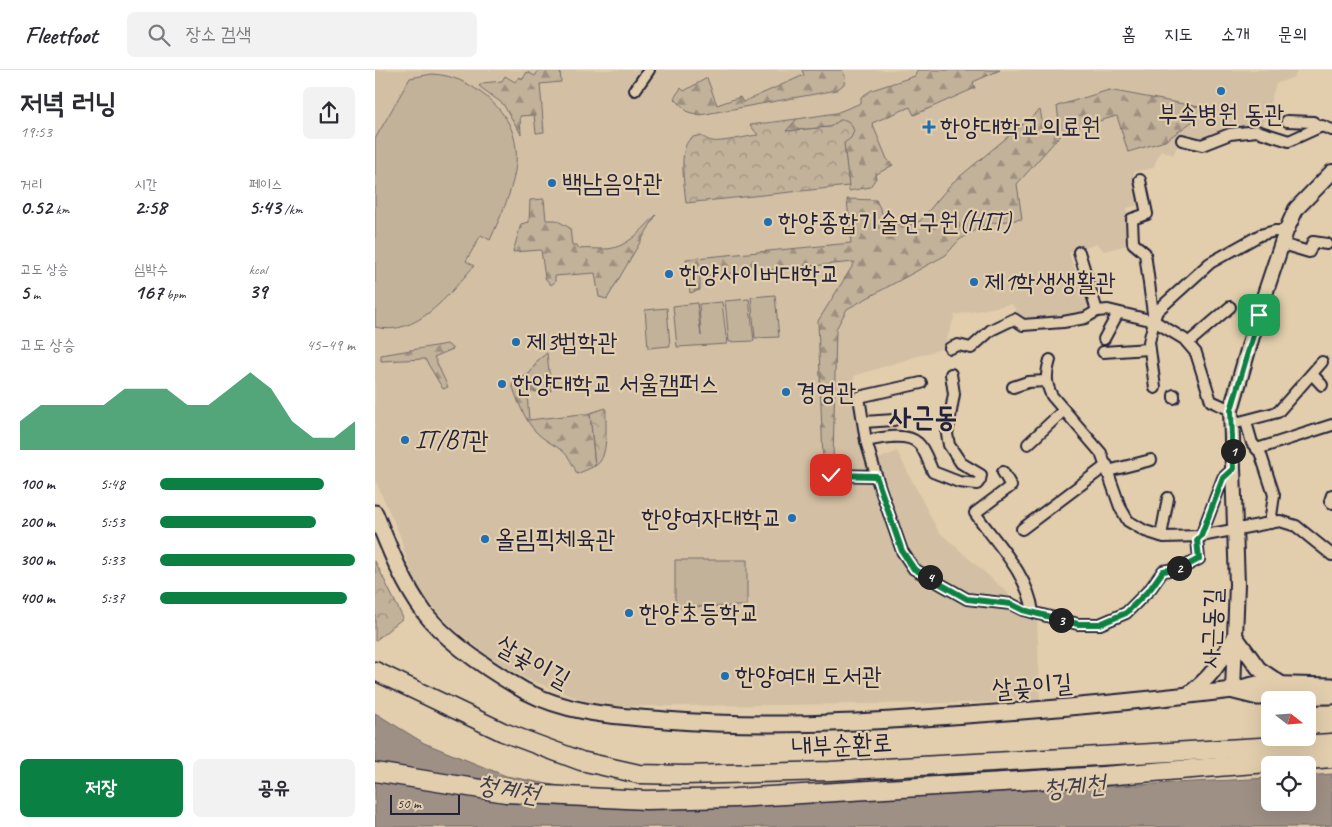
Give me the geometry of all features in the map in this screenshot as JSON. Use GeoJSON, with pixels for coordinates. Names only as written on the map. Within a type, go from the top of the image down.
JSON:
{"type":"FeatureCollection","features":[{"type":"Feature","properties":{"kind":"highway","name":"내부순환로"},"geometry":{"type":"LineString","coordinates":[[375,670],[503,732],[581,762],[639,774],[685,775],[830,771],[1332,743]]}},
{"type":"Feature","properties":{"kind":"highway"},"geometry":{"type":"LineString","coordinates":[[1235,749],[1332,734]]}},
{"type":"Feature","properties":{"kind":"highway","name":"내부순환로"},"geometry":{"type":"LineString","coordinates":[[375,772],[506,793],[646,800],[735,798],[1103,776],[1332,758]]}},
{"type":"Feature","properties":{"kind":"main road","name":"살곶이길"},"geometry":{"type":"LineString","coordinates":[[375,513],[403,578],[424,611],[439,629],[483,664],[526,691],[567,708],[597,714],[702,723],[835,723],[1017,712],[1186,696],[1233,690],[1257,684],[1332,686]]}},
{"type":"Feature","properties":{"kind":"main road","name":"살곶이길"},"geometry":{"type":"LineString","coordinates":[[375,537],[395,582],[416,617],[433,635],[478,671],[522,699],[565,716],[596,723],[703,728],[812,728],[835,723]]}},
{"type":"Feature","properties":{"kind":"main road","name":"살곶이길"},"geometry":{"type":"LineString","coordinates":[[1233,690],[1258,697],[1332,696]]}},
{"type":"Feature","properties":{"kind":"street"},"geometry":{"type":"LineString","coordinates":[[635,90],[649,70]]}},
{"type":"Feature","properties":{"kind":"street"},"geometry":{"type":"LineString","coordinates":[[1287,121],[1313,122],[1320,127],[1332,130]]}},
{"type":"Feature","properties":{"kind":"street"},"geometry":{"type":"LineString","coordinates":[[1182,140],[1202,145],[1230,134],[1257,131],[1289,141],[1320,127]]}},
{"type":"Feature","properties":{"kind":"street","name":"사근동길"},"geometry":{"type":"LineString","coordinates":[[1233,690],[1235,528],[1231,410],[1259,315],[1284,238],[1296,209],[1332,172]]}},
{"type":"Feature","properties":{"kind":"street"},"geometry":{"type":"LineString","coordinates":[[1140,180],[1147,214],[1132,218],[1133,243],[1145,252],[1154,320]]}},
{"type":"Feature","properties":{"kind":"street"},"geometry":{"type":"LineString","coordinates":[[1155,388],[1149,349],[1157,311],[1209,263],[1260,235],[1275,231],[1309,252],[1313,242],[1327,244]]}},
{"type":"Feature","properties":{"kind":"street"},"geometry":{"type":"LineString","coordinates":[[1079,252],[1097,311]]}},
{"type":"Feature","properties":{"kind":"street"},"geometry":{"type":"LineString","coordinates":[[1188,343],[1230,306]]}},
{"type":"Feature","properties":{"kind":"street"},"geometry":{"type":"LineString","coordinates":[[950,348],[959,346],[971,348],[991,330],[1014,319],[1023,325],[1063,322],[1085,318],[1097,311],[1154,320],[1188,343],[1196,352],[1211,401],[1231,410]]}},
{"type":"Feature","properties":{"kind":"street"},"geometry":{"type":"LineString","coordinates":[[1104,339],[1118,313]]}},
{"type":"Feature","properties":{"kind":"street"},"geometry":{"type":"LineString","coordinates":[[1103,352],[1149,349]]}},
{"type":"Feature","properties":{"kind":"street"},"geometry":{"type":"LineString","coordinates":[[1050,360],[1046,381],[1051,396],[1101,453],[1120,507],[1128,521],[1145,531],[1161,536],[1201,536],[1235,528],[1280,521],[1296,526],[1332,555]]}},
{"type":"Feature","properties":{"kind":"street"},"geometry":{"type":"LineString","coordinates":[[1232,424],[1246,422],[1279,412],[1322,362]]}},
{"type":"Feature","properties":{"kind":"street"},"geometry":{"type":"LineString","coordinates":[[867,441],[882,437],[909,438],[918,443],[933,472],[944,477],[977,484],[981,480],[981,475],[961,463],[949,446],[947,434],[954,394],[951,374]]}},
{"type":"Feature","properties":{"kind":"street"},"geometry":{"type":"LineString","coordinates":[[1312,374],[1322,385]]}},
{"type":"Feature","properties":{"kind":"street"},"geometry":{"type":"LineString","coordinates":[[1013,387],[1028,382],[1046,381]]}},
{"type":"Feature","properties":{"kind":"street"},"geometry":{"type":"LineString","coordinates":[[921,383],[859,397],[867,441],[876,476],[902,551],[914,569],[967,599],[996,601],[1078,624],[1100,624],[1126,613],[1151,588],[1163,571],[1182,568],[1199,559],[1197,540],[1201,536],[1223,478],[1233,469]]}},
{"type":"Feature","properties":{"kind":"street"},"geometry":{"type":"LineString","coordinates":[[1028,444],[1064,410]]}},
{"type":"Feature","properties":{"kind":"street"},"geometry":{"type":"LineString","coordinates":[[864,422],[894,420]]}},
{"type":"Feature","properties":{"kind":"street"},"geometry":{"type":"LineString","coordinates":[[1246,422],[1252,443],[1257,449],[1274,495],[1270,523]]}},
{"type":"Feature","properties":{"kind":"street"},"geometry":{"type":"LineString","coordinates":[[1257,449],[1332,425]]}},
{"type":"Feature","properties":{"kind":"street"},"geometry":{"type":"LineString","coordinates":[[1022,529],[1107,468],[1151,460]]}},
{"type":"Feature","properties":{"kind":"street"},"geometry":{"type":"LineString","coordinates":[[1003,472],[1011,486],[975,513],[1015,569],[1027,590],[1028,611]]}},
{"type":"Feature","properties":{"kind":"street"},"geometry":{"type":"LineString","coordinates":[[831,475],[876,476]]}},
{"type":"Feature","properties":{"kind":"street"},"geometry":{"type":"LineString","coordinates":[[1332,496],[1330,501],[1332,503]]}},
{"type":"Feature","properties":{"kind":"street"},"geometry":{"type":"LineString","coordinates":[[1161,536],[1168,498]]}},
{"type":"Feature","properties":{"kind":"street"},"geometry":{"type":"LineString","coordinates":[[1186,696],[1205,682],[1216,670],[1235,636],[1259,669],[1283,685]]}},
{"type":"Feature","properties":{"kind":"shaded area","name":"한양대학교 서울캠퍼스"},"geometry":{"type":"Polygon","coordinates":[[[375,70],[1298,70],[1294,77],[1276,84],[1263,125],[1233,128],[1207,141],[1182,136],[1173,155],[1161,150],[1153,168],[1134,172],[1140,205],[1127,208],[1128,245],[1104,251],[1097,244],[1069,253],[1088,305],[1082,315],[1022,323],[1012,304],[955,315],[944,348],[854,376],[863,442],[873,473],[879,459],[897,451],[938,531],[1008,593],[1011,604],[1037,617],[1040,702],[598,706],[527,679],[493,660],[454,629],[430,604],[416,582],[405,555],[401,538],[375,480],[375,70]]]}},
{"type":"Feature","properties":{"kind":"green space"},"geometry":{"type":"Polygon","coordinates":[[[539,70],[560,70],[561,82],[540,84],[544,132],[536,133],[534,115],[520,116],[521,134],[503,104],[479,86],[483,83],[502,81],[505,76],[515,82],[519,77],[523,79],[527,72],[535,76],[539,70]]]}},
{"type":"Feature","properties":{"kind":"green space"},"geometry":{"type":"Polygon","coordinates":[[[802,70],[842,70],[845,76],[844,84],[837,90],[700,115],[688,112],[674,98],[681,88],[684,91],[707,78],[717,105],[740,97],[743,102],[804,75],[802,70]]]}},
{"type":"Feature","properties":{"kind":"green space"},"geometry":{"type":"Polygon","coordinates":[[[917,70],[1000,70],[973,82],[975,88],[914,115],[910,107],[872,123],[887,159],[893,165],[875,175],[876,178],[870,187],[849,191],[844,143],[835,123],[830,127],[785,131],[797,119],[836,113],[861,103],[861,97],[872,90],[915,76],[917,70]]]}},
{"type":"Feature","properties":{"kind":"green space"},"geometry":{"type":"Polygon","coordinates":[[[432,74],[446,76],[466,83],[484,95],[501,111],[511,128],[516,146],[516,164],[512,183],[490,240],[481,235],[466,261],[474,266],[443,301],[418,320],[405,326],[390,329],[375,327],[375,139],[410,78],[432,74]]]}},
{"type":"Feature","properties":{"kind":"green space"},"geometry":{"type":"Polygon","coordinates":[[[1109,90],[1210,109],[1165,141],[1128,152],[1117,116],[1065,130],[1017,184],[1022,219],[986,224],[959,240],[946,255],[847,309],[836,329],[833,462],[823,461],[818,321],[855,262],[700,276],[700,290],[690,293],[686,259],[851,243],[847,199],[876,200],[887,223],[910,225],[920,221],[952,183],[1040,110],[1043,125],[1059,122],[1057,106],[1109,90]]]}},
{"type":"Feature","properties":{"kind":"green space"},"geometry":{"type":"Polygon","coordinates":[[[797,119],[786,131],[830,127],[840,120],[846,120],[851,124],[854,131],[851,138],[844,143],[849,186],[686,203],[683,165],[686,145],[690,139],[699,136],[716,141],[758,135],[750,125],[797,119]]]}},
{"type":"Feature","properties":{"kind":"green space"},"geometry":{"type":"Polygon","coordinates":[[[544,199],[546,220],[556,220],[570,228],[572,245],[577,245],[579,249],[611,248],[626,243],[656,215],[607,299],[599,297],[595,273],[555,276],[555,282],[551,285],[545,278],[541,250],[513,252],[521,224],[529,222],[530,200],[544,199]]]}},
{"type":"Feature","properties":{"kind":"green space"},"geometry":{"type":"Polygon","coordinates":[[[775,295],[779,337],[755,338],[751,297],[775,295]]]}},
{"type":"Feature","properties":{"kind":"green space"},"geometry":{"type":"Polygon","coordinates":[[[749,299],[754,341],[729,342],[725,301],[749,299]]]}},
{"type":"Feature","properties":{"kind":"green space"},"geometry":{"type":"Polygon","coordinates":[[[722,302],[727,344],[677,347],[673,306],[697,303],[701,336],[699,304],[722,302]]]}},
{"type":"Feature","properties":{"kind":"green space"},"geometry":{"type":"Polygon","coordinates":[[[667,308],[670,346],[648,348],[645,310],[667,308]]]}},
{"type":"Feature","properties":{"kind":"green space"},"geometry":{"type":"Polygon","coordinates":[[[447,344],[453,349],[434,357],[448,387],[443,389],[425,359],[381,361],[381,355],[447,344]]]}},
{"type":"Feature","properties":{"kind":"green space"},"geometry":{"type":"Polygon","coordinates":[[[547,353],[551,391],[527,392],[529,420],[590,413],[595,466],[577,474],[564,452],[533,429],[522,410],[512,384],[530,373],[537,361],[547,353]]]}},
{"type":"Feature","properties":{"kind":"green space"},"geometry":{"type":"Polygon","coordinates":[[[606,408],[605,448],[600,462],[595,466],[590,413],[606,408]]]}},
{"type":"Feature","properties":{"kind":"green space"},"geometry":{"type":"Polygon","coordinates":[[[675,560],[747,560],[747,606],[675,607],[675,560]]]}},
{"type":"Feature","properties":{"kind":"green space"},"geometry":{"type":"Polygon","coordinates":[[[375,561],[403,618],[375,641],[375,561]]]}},
{"type":"Feature","properties":{"kind":"water","name":"청계천"},"geometry":{"type":"Polygon","coordinates":[[[375,713],[424,743],[506,776],[679,809],[1261,778],[1261,811],[1316,811],[1316,775],[1332,774],[1332,825],[1311,827],[375,827],[375,713]]]}},
{"type":"Feature","properties":{"kind":"place","name":"부속병원 동관"},"geometry":{"type":"Point","coordinates":[1221,91]}},
{"type":"Feature","properties":{"kind":"place","name":"한양대학교의료원"},"geometry":{"type":"Point","coordinates":[929,127]}},
{"type":"Feature","properties":{"kind":"place","name":"백남음악관"},"geometry":{"type":"Point","coordinates":[552,183]}},
{"type":"Feature","properties":{"kind":"place","name":"한양종합기술연구원(HIT)"},"geometry":{"type":"Point","coordinates":[768,222]}},
{"type":"Feature","properties":{"kind":"place","name":"한양사이버대학교"},"geometry":{"type":"Point","coordinates":[669,274]}},
{"type":"Feature","properties":{"kind":"place","name":"제1학생생활관"},"geometry":{"type":"Point","coordinates":[974,282]}},
{"type":"Feature","properties":{"kind":"place","name":"제3법학관"},"geometry":{"type":"Point","coordinates":[516,342]}},
{"type":"Feature","properties":{"kind":"place","name":"한양대학교 서울캠퍼스"},"geometry":{"type":"Point","coordinates":[502,384]}},
{"type":"Feature","properties":{"kind":"place","name":"경영관"},"geometry":{"type":"Point","coordinates":[786,392]}},
{"type":"Feature","properties":{"kind":"place","name":"IT/BT관"},"geometry":{"type":"Point","coordinates":[405,440]}},
{"type":"Feature","properties":{"kind":"place","name":"한양여자대학교"},"geometry":{"type":"Point","coordinates":[792,518]}},
{"type":"Feature","properties":{"kind":"place","name":"올림픽체육관"},"geometry":{"type":"Point","coordinates":[485,539]}},
{"type":"Feature","properties":{"kind":"place","name":"한양초등학교"},"geometry":{"type":"Point","coordinates":[629,613]}},
{"type":"Feature","properties":{"kind":"place","name":"한양여대 도서관"},"geometry":{"type":"Point","coordinates":[725,676]}},
{"type":"Feature","properties":{"kind":"district","name":"사근동"},"geometry":{"type":"Point","coordinates":[923,416]}},
{"type":"Feature","properties":{"kind":"route"},"geometry":{"type":"LineString","coordinates":[[831,475],[876,476],[896,529],[902,551],[914,569],[967,599],[1011,604],[1023,610],[1078,624],[1100,624],[1126,613],[1151,588],[1163,571],[1182,568],[1199,559],[1197,540],[1201,536],[1223,478],[1233,469],[1231,410],[1259,315]]}}]}
